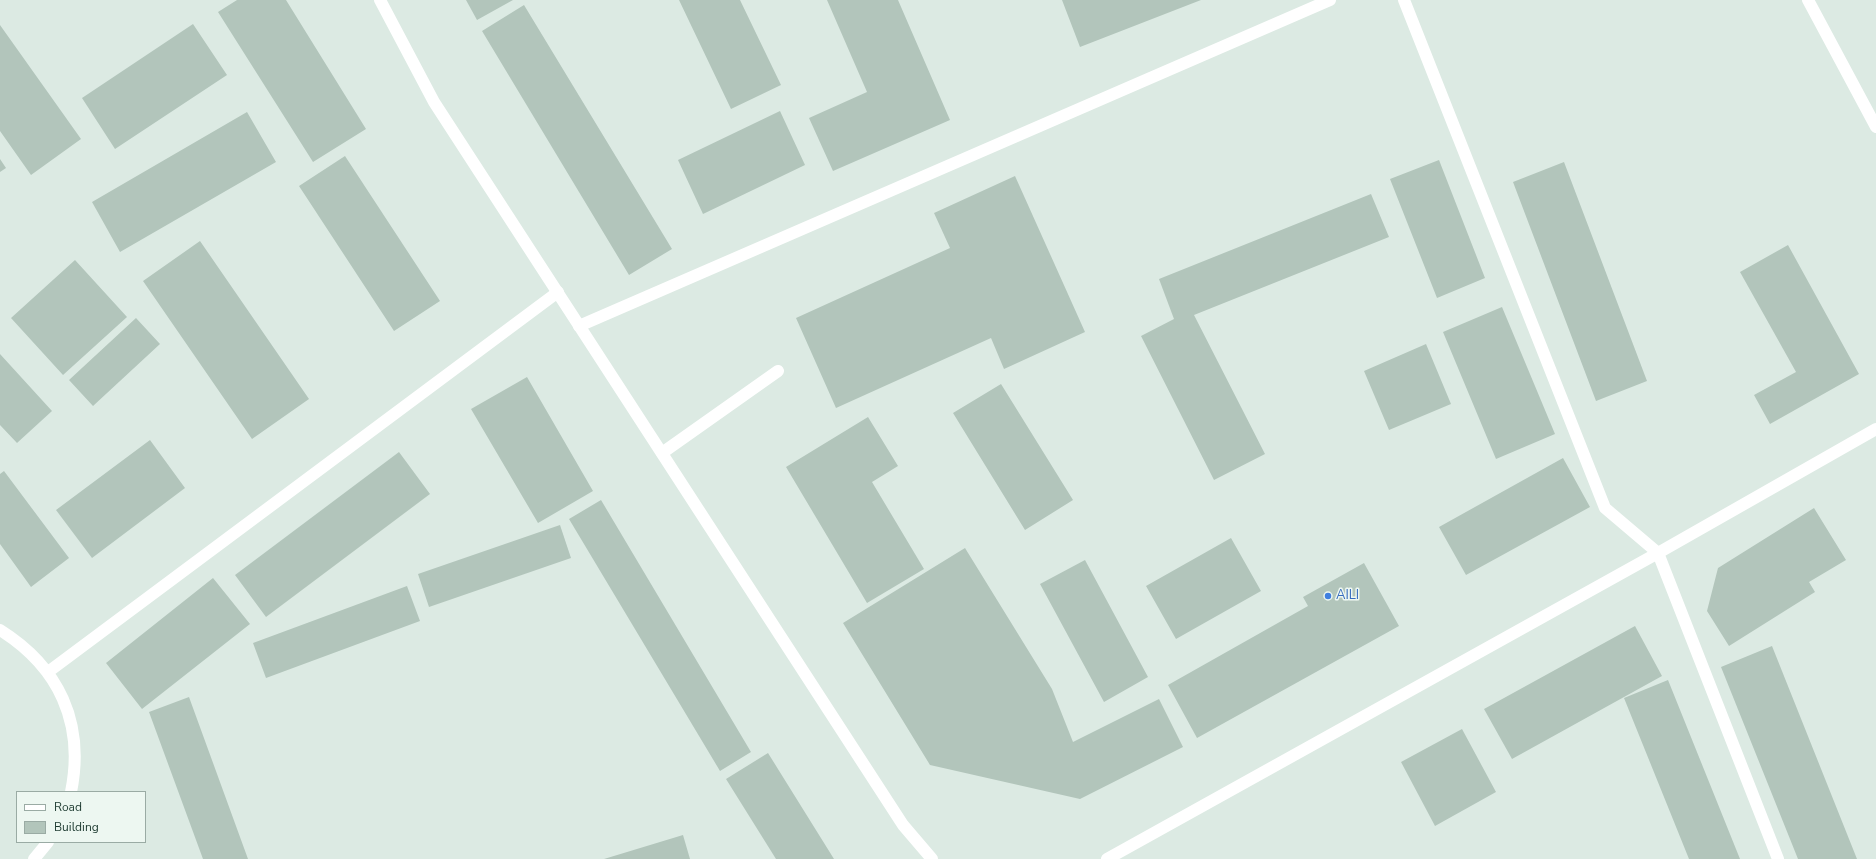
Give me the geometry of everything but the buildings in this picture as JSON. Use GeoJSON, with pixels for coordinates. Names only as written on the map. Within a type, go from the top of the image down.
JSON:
{"type":"FeatureCollection","features":[{"type":"Feature","properties":{"kind":"street"},"geometry":{"type":"LineString","coordinates":[[380,0],[434,102],[903,825],[932,859]]}},
{"type":"Feature","properties":{"kind":"street"},"geometry":{"type":"LineString","coordinates":[[580,326],[1330,0]]}},
{"type":"Feature","properties":{"kind":"street"},"geometry":{"type":"LineString","coordinates":[[1404,0],[1605,508],[1658,553],[1778,859]]}},
{"type":"Feature","properties":{"kind":"street"},"geometry":{"type":"LineString","coordinates":[[1808,0],[1876,127]]}},
{"type":"Feature","properties":{"kind":"street"},"geometry":{"type":"LineString","coordinates":[[48,672],[558,292]]}},
{"type":"Feature","properties":{"kind":"street"},"geometry":{"type":"LineString","coordinates":[[662,453],[778,371]]}},
{"type":"Feature","properties":{"kind":"street"},"geometry":{"type":"LineString","coordinates":[[1107,859],[1658,553],[1876,429]]}},
{"type":"Feature","properties":{"kind":"street"},"geometry":{"type":"LineString","coordinates":[[0,630],[16,640],[33,655],[48,672],[60,694],[70,717],[74,742],[75,766],[71,791]]}},
{"type":"Feature","properties":{"kind":"street"},"geometry":{"type":"LineString","coordinates":[[34,859],[47,843]]}},
{"type":"Feature","properties":{"kind":"place","name":"AILI"},"geometry":{"type":"Point","coordinates":[1328,596]}}]}
